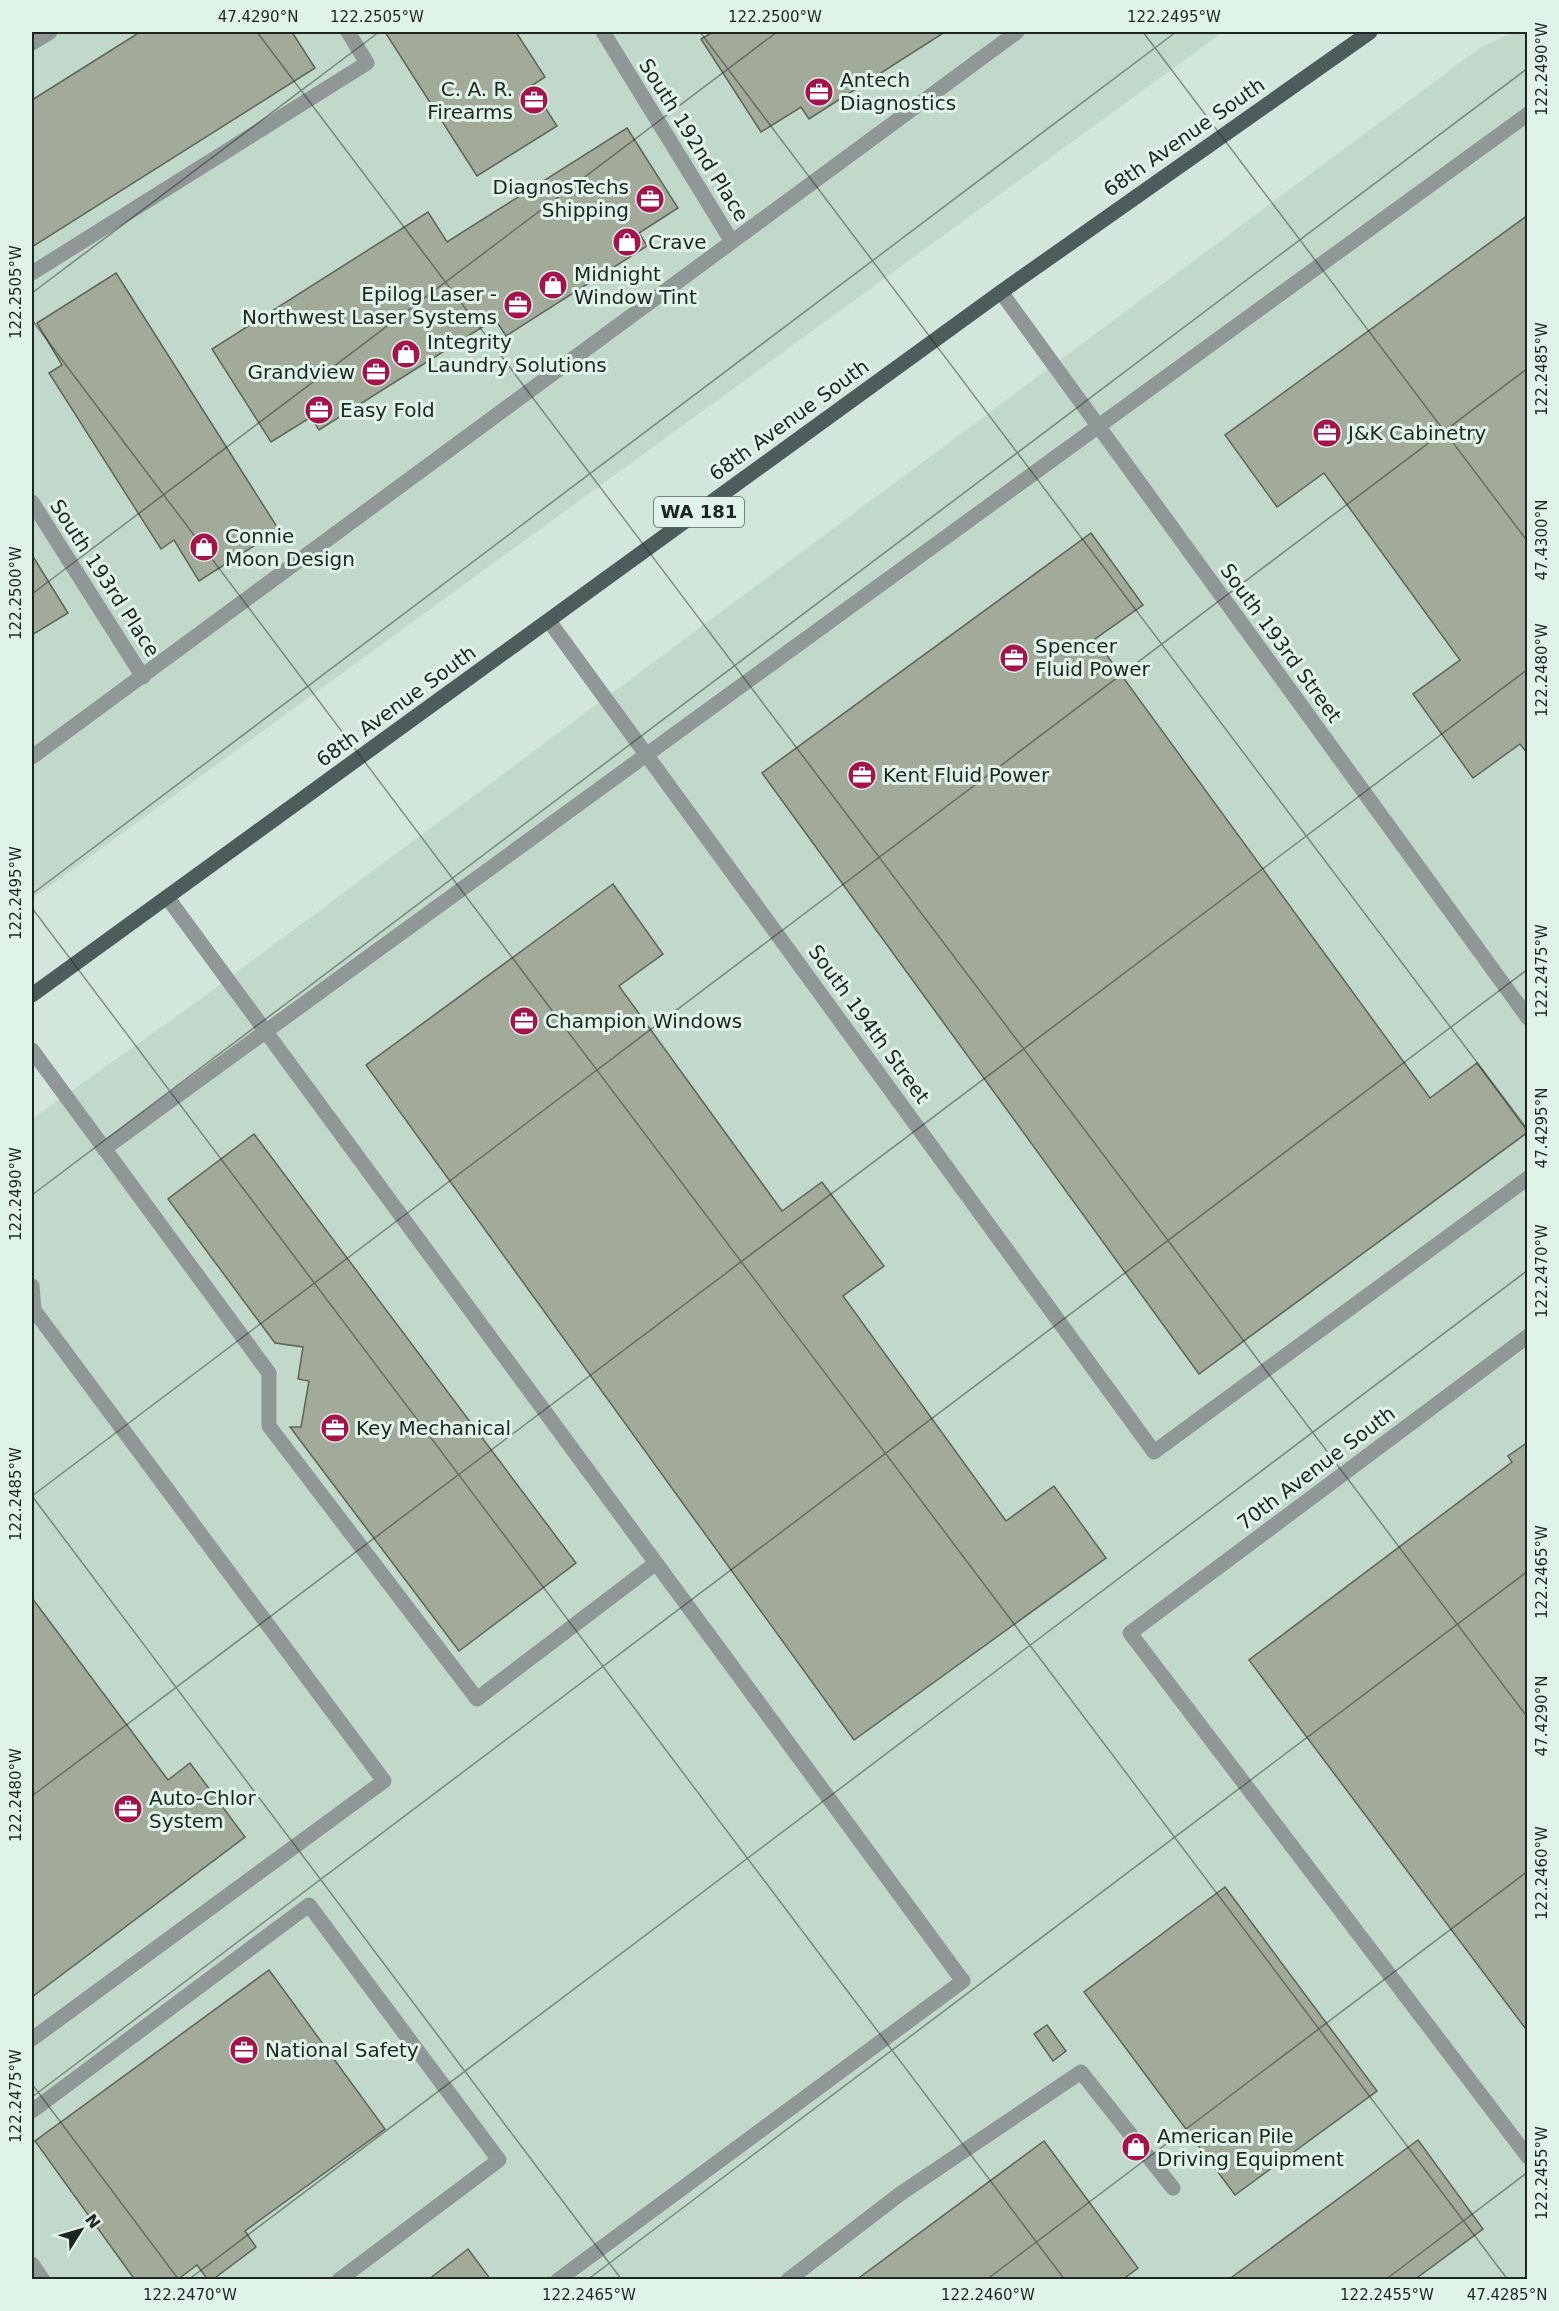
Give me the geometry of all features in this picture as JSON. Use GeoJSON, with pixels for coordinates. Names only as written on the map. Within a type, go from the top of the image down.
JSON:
{"type":"FeatureCollection","features":[{"type":"Feature","properties":{"kind":"main road","name":"68th Avenue South"},"geometry":{"type":"LineString","coordinates":[[32,995],[1001,292],[1370,32]]}},
{"type":"Feature","properties":{"kind":"lane"},"geometry":{"type":"LineString","coordinates":[[32,43],[50,32]]}},
{"type":"Feature","properties":{"kind":"lane"},"geometry":{"type":"LineString","coordinates":[[32,273],[367,63],[348,32]]}},
{"type":"Feature","properties":{"kind":"lane","name":"South 192nd Place"},"geometry":{"type":"LineString","coordinates":[[603,32],[731,240]]}},
{"type":"Feature","properties":{"kind":"lane"},"geometry":{"type":"LineString","coordinates":[[32,757],[731,240],[1017,32]]}},
{"type":"Feature","properties":{"kind":"lane"},"geometry":{"type":"LineString","coordinates":[[104,1149],[1527,114]]}},
{"type":"Feature","properties":{"kind":"lane","name":"South 193rd Street"},"geometry":{"type":"LineString","coordinates":[[1001,292],[1527,1018]]}},
{"type":"Feature","properties":{"kind":"lane","name":"South 193rd Place"},"geometry":{"type":"LineString","coordinates":[[32,502],[143,677]]}},
{"type":"Feature","properties":{"kind":"lane","name":"South 194th Street"},"geometry":{"type":"LineString","coordinates":[[549,621],[1154,1452],[1527,1178]]}},
{"type":"Feature","properties":{"kind":"lane"},"geometry":{"type":"LineString","coordinates":[[167,897],[963,1981],[558,2280]]}},
{"type":"Feature","properties":{"kind":"lane"},"geometry":{"type":"LineString","coordinates":[[32,1050],[269,1373],[269,1426],[477,1699],[656,1563]]}},
{"type":"Feature","properties":{"kind":"lane"},"geometry":{"type":"LineString","coordinates":[[32,1287],[34,1310],[384,1781],[32,2039]]}},
{"type":"Feature","properties":{"kind":"lane","name":"70th Avenue South"},"geometry":{"type":"LineString","coordinates":[[1527,1336],[1130,1633],[1527,2157]]}},
{"type":"Feature","properties":{"kind":"lane"},"geometry":{"type":"LineString","coordinates":[[32,2111],[309,1905],[499,2160],[339,2280]]}},
{"type":"Feature","properties":{"kind":"lane"},"geometry":{"type":"LineString","coordinates":[[788,2280],[900,2194],[1082,2072],[1173,2188]]}},
{"type":"Feature","properties":{"kind":"lane"},"geometry":{"type":"LineString","coordinates":[[32,2264],[43,2280]]}},
{"type":"Feature","properties":{"kind":"shaded area"},"geometry":{"type":"Polygon","coordinates":[[[32,32],[1223,32],[32,899],[32,32]]]}},
{"type":"Feature","properties":{"kind":"shaded area"},"geometry":{"type":"Polygon","coordinates":[[[1513,32],[1527,32],[1527,2279],[32,2279],[32,1119],[195,1003],[1480,48],[1513,32]]]}},
{"type":"Feature","properties":{"kind":"building"},"geometry":{"type":"Polygon","coordinates":[[[140,32],[292,32],[315,68],[32,247],[32,100],[140,32]]]}},
{"type":"Feature","properties":{"kind":"building"},"geometry":{"type":"Polygon","coordinates":[[[385,32],[516,32],[545,77],[531,86],[557,126],[477,176],[385,32]]]}},
{"type":"Feature","properties":{"kind":"building"},"geometry":{"type":"Polygon","coordinates":[[[713,32],[945,32],[809,119],[801,107],[761,132],[701,39],[713,32]]]}},
{"type":"Feature","properties":{"kind":"building"},"geometry":{"type":"Polygon","coordinates":[[[627,128],[678,208],[639,233],[647,246],[506,336],[495,319],[319,430],[311,417],[271,442],[212,349],[428,212],[447,242],[627,128]]]}},
{"type":"Feature","properties":{"kind":"building"},"geometry":{"type":"Polygon","coordinates":[[[1528,215],[1528,754],[1520,744],[1473,778],[1413,694],[1460,660],[1324,473],[1277,507],[1225,435],[1528,215]]]}},
{"type":"Feature","properties":{"kind":"building"},"geometry":{"type":"Polygon","coordinates":[[[116,273],[279,530],[199,581],[174,540],[161,549],[49,373],[62,365],[37,323],[116,273]]]}},
{"type":"Feature","properties":{"kind":"building"},"geometry":{"type":"Polygon","coordinates":[[[1091,533],[1143,605],[1095,639],[1430,1098],[1477,1063],[1528,1132],[1199,1374],[762,773],[1091,533]]]}},
{"type":"Feature","properties":{"kind":"building"},"geometry":{"type":"Polygon","coordinates":[[[32,555],[68,613],[32,635],[32,555]]]}},
{"type":"Feature","properties":{"kind":"building"},"geometry":{"type":"Polygon","coordinates":[[[613,884],[663,954],[619,986],[782,1211],[822,1182],[884,1266],[843,1296],[1006,1521],[1054,1486],[1106,1558],[854,1740],[366,1065],[613,884]]]}},
{"type":"Feature","properties":{"kind":"building"},"geometry":{"type":"Polygon","coordinates":[[[254,1134],[576,1563],[459,1651],[290,1427],[301,1427],[309,1381],[298,1379],[303,1347],[275,1343],[168,1199],[254,1134]]]}},
{"type":"Feature","properties":{"kind":"building"},"geometry":{"type":"Polygon","coordinates":[[[1528,1442],[1528,2032],[1249,1660],[1512,1462],[1508,1456],[1528,1442]]]}},
{"type":"Feature","properties":{"kind":"building","name":"Auto-Chlor System"},"geometry":{"type":"Polygon","coordinates":[[[32,1598],[168,1780],[190,1763],[245,1837],[32,1997],[32,1598]]]}},
{"type":"Feature","properties":{"kind":"building"},"geometry":{"type":"Polygon","coordinates":[[[1225,1887],[1377,2091],[1235,2195],[1084,1992],[1225,1887]]]}},
{"type":"Feature","properties":{"kind":"building","name":"National Safety"},"geometry":{"type":"Polygon","coordinates":[[[269,1970],[385,2129],[245,2231],[256,2247],[212,2280],[208,2280],[197,2265],[177,2280],[135,2280],[35,2141],[269,1970]]]}},
{"type":"Feature","properties":{"kind":"building"},"geometry":{"type":"Polygon","coordinates":[[[1047,2025],[1066,2051],[1053,2061],[1034,2034],[1047,2025]]]}},
{"type":"Feature","properties":{"kind":"building"},"geometry":{"type":"Polygon","coordinates":[[[1418,2140],[1483,2229],[1414,2280],[1228,2280],[1418,2140]]]}},
{"type":"Feature","properties":{"kind":"building"},"geometry":{"type":"Polygon","coordinates":[[[1044,2141],[1138,2268],[1122,2280],[856,2280],[1044,2141]]]}},
{"type":"Feature","properties":{"kind":"building"},"geometry":{"type":"Polygon","coordinates":[[[468,2249],[491,2280],[428,2280],[468,2249]]]}},
{"type":"Feature","properties":{"kind":"place","name":"Antech Diagnostics"},"geometry":{"type":"Point","coordinates":[819,92]}},
{"type":"Feature","properties":{"kind":"place","name":"C. A. R. Firearms"},"geometry":{"type":"Point","coordinates":[534,100]}},
{"type":"Feature","properties":{"kind":"place","name":"DiagnosTechs Shipping"},"geometry":{"type":"Point","coordinates":[650,199]}},
{"type":"Feature","properties":{"kind":"place","name":"Crave"},"geometry":{"type":"Point","coordinates":[627,242]}},
{"type":"Feature","properties":{"kind":"place","name":"Midnight Window Tint"},"geometry":{"type":"Point","coordinates":[553,285]}},
{"type":"Feature","properties":{"kind":"place","name":"Epilog Laser - Northwest Laser Systems"},"geometry":{"type":"Point","coordinates":[518,305]}},
{"type":"Feature","properties":{"kind":"place","name":"Integrity Laundry Solutions"},"geometry":{"type":"Point","coordinates":[406,354]}},
{"type":"Feature","properties":{"kind":"place","name":"Grandview"},"geometry":{"type":"Point","coordinates":[376,372]}},
{"type":"Feature","properties":{"kind":"place","name":"Easy Fold"},"geometry":{"type":"Point","coordinates":[319,410]}},
{"type":"Feature","properties":{"kind":"place","name":"J&K Cabinetry"},"geometry":{"type":"Point","coordinates":[1327,433]}},
{"type":"Feature","properties":{"kind":"place","name":"Connie Moon Design"},"geometry":{"type":"Point","coordinates":[204,547]}},
{"type":"Feature","properties":{"kind":"place","name":"Spencer Fluid Power"},"geometry":{"type":"Point","coordinates":[1014,658]}},
{"type":"Feature","properties":{"kind":"place","name":"Kent Fluid Power"},"geometry":{"type":"Point","coordinates":[862,775]}},
{"type":"Feature","properties":{"kind":"place","name":"Champion Windows"},"geometry":{"type":"Point","coordinates":[524,1021]}},
{"type":"Feature","properties":{"kind":"place","name":"Key Mechanical"},"geometry":{"type":"Point","coordinates":[335,1428]}},
{"type":"Feature","properties":{"kind":"place","name":"Auto-Chlor System"},"geometry":{"type":"Point","coordinates":[128,1809]}},
{"type":"Feature","properties":{"kind":"place","name":"National Safety"},"geometry":{"type":"Point","coordinates":[244,2050]}},
{"type":"Feature","properties":{"kind":"place","name":"American Pile Driving Equipment"},"geometry":{"type":"Point","coordinates":[1136,2147]}}]}
